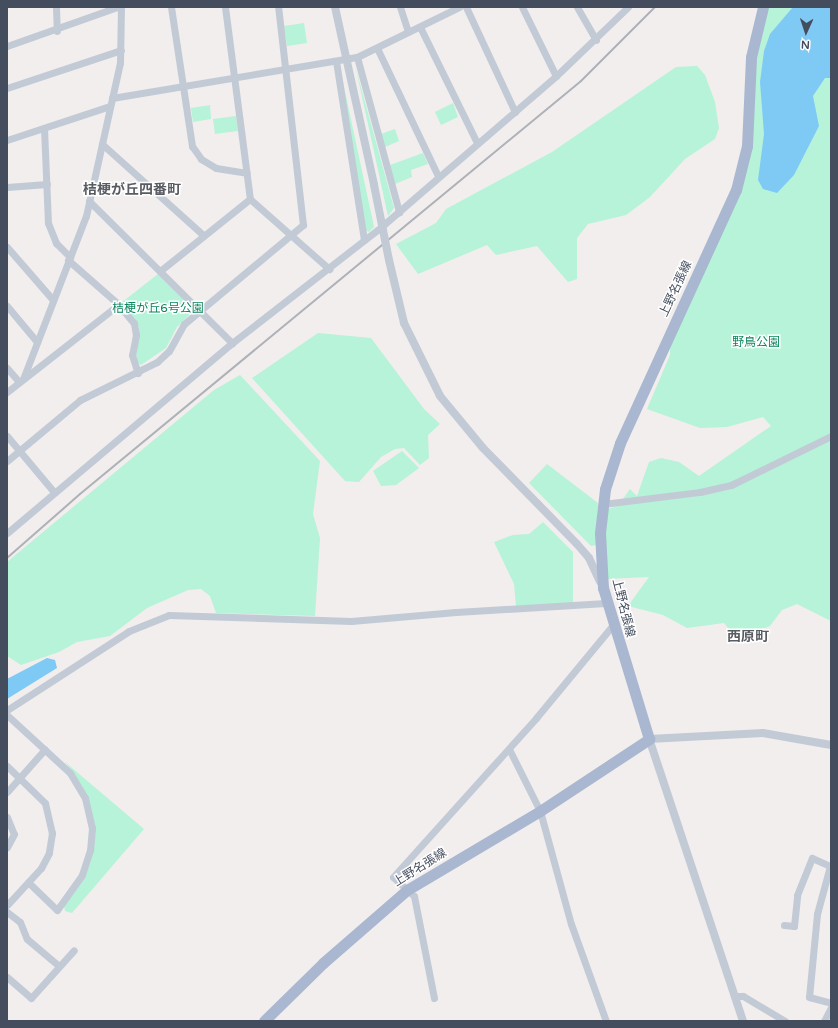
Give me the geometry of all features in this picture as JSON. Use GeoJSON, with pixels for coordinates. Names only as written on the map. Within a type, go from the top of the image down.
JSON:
{"type":"FeatureCollection","features":[{"type":"Feature","properties":{"kind":"main road","name":"上野名張線"},"geometry":{"type":"LineString","coordinates":[[264,1021],[323,963],[407,890],[540,811],[649,739],[606,603],[603,588],[600,544],[603,504],[620,443],[736,190],[747,146],[752,47],[763,7]]}},
{"type":"Feature","properties":{"kind":"street"},"geometry":{"type":"LineString","coordinates":[[56,7],[57,30]]}},
{"type":"Feature","properties":{"kind":"street"},"geometry":{"type":"LineString","coordinates":[[7,46],[57,30],[117,7]]}},
{"type":"Feature","properties":{"kind":"street"},"geometry":{"type":"LineString","coordinates":[[21,381],[69,259],[89,201],[121,50],[120,7]]}},
{"type":"Feature","properties":{"kind":"street"},"geometry":{"type":"LineString","coordinates":[[171,7],[190,141],[198,155],[221,170],[247,173]]}},
{"type":"Feature","properties":{"kind":"street"},"geometry":{"type":"LineString","coordinates":[[226,7],[250,199],[329,269]]}},
{"type":"Feature","properties":{"kind":"street"},"geometry":{"type":"LineString","coordinates":[[7,461],[80,400],[138,373],[169,351],[179,330],[200,310],[303,226],[304,217],[278,7]]}},
{"type":"Feature","properties":{"kind":"street"},"geometry":{"type":"LineString","coordinates":[[335,7],[404,324],[440,396],[478,442],[589,558],[603,588]]}},
{"type":"Feature","properties":{"kind":"street"},"geometry":{"type":"LineString","coordinates":[[400,7],[408,32]]}},
{"type":"Feature","properties":{"kind":"street"},"geometry":{"type":"LineString","coordinates":[[112,98],[346,60],[377,48],[459,7]]}},
{"type":"Feature","properties":{"kind":"street"},"geometry":{"type":"LineString","coordinates":[[466,7],[515,112]]}},
{"type":"Feature","properties":{"kind":"street"},"geometry":{"type":"LineString","coordinates":[[522,7],[556,76]]}},
{"type":"Feature","properties":{"kind":"street"},"geometry":{"type":"LineString","coordinates":[[578,7],[596,40]]}},
{"type":"Feature","properties":{"kind":"street"},"geometry":{"type":"LineString","coordinates":[[7,533],[232,343],[329,269],[399,212],[438,176],[556,76],[596,40],[628,7]]}},
{"type":"Feature","properties":{"kind":"street"},"geometry":{"type":"LineString","coordinates":[[420,27],[477,143]]}},
{"type":"Feature","properties":{"kind":"street"},"geometry":{"type":"LineString","coordinates":[[377,48],[438,176]]}},
{"type":"Feature","properties":{"kind":"street"},"geometry":{"type":"LineString","coordinates":[[7,88],[121,50]]}},
{"type":"Feature","properties":{"kind":"street"},"geometry":{"type":"LineString","coordinates":[[357,57],[399,212]]}},
{"type":"Feature","properties":{"kind":"street"},"geometry":{"type":"LineString","coordinates":[[336,61],[364,240]]}},
{"type":"Feature","properties":{"kind":"street"},"geometry":{"type":"LineString","coordinates":[[7,140],[110,106]]}},
{"type":"Feature","properties":{"kind":"street"},"geometry":{"type":"LineString","coordinates":[[44,128],[51,233],[69,259],[118,304],[136,327],[132,355],[138,373]]}},
{"type":"Feature","properties":{"kind":"street"},"geometry":{"type":"LineString","coordinates":[[102,144],[204,236]]}},
{"type":"Feature","properties":{"kind":"street"},"geometry":{"type":"LineString","coordinates":[[7,187],[47,184]]}},
{"type":"Feature","properties":{"kind":"street"},"geometry":{"type":"LineString","coordinates":[[160,270],[250,199]]}},
{"type":"Feature","properties":{"kind":"street"},"geometry":{"type":"LineString","coordinates":[[89,201],[232,343]]}},
{"type":"Feature","properties":{"kind":"street"},"geometry":{"type":"LineString","coordinates":[[7,247],[53,300]]}},
{"type":"Feature","properties":{"kind":"street"},"geometry":{"type":"LineString","coordinates":[[7,392],[118,304]]}},
{"type":"Feature","properties":{"kind":"street"},"geometry":{"type":"LineString","coordinates":[[7,306],[37,342]]}},
{"type":"Feature","properties":{"kind":"street"},"geometry":{"type":"LineString","coordinates":[[7,368],[21,381]]}},
{"type":"Feature","properties":{"kind":"street"},"geometry":{"type":"LineString","coordinates":[[7,436],[54,492]]}},
{"type":"Feature","properties":{"kind":"street"},"geometry":{"type":"LineString","coordinates":[[603,504],[700,492],[732,485],[831,436]]}},
{"type":"Feature","properties":{"kind":"street"},"geometry":{"type":"LineString","coordinates":[[7,710],[129,631],[169,615],[351,622],[456,612],[606,603]]}},
{"type":"Feature","properties":{"kind":"street"},"geometry":{"type":"LineString","coordinates":[[434,998],[414,896],[393,877],[509,749],[613,625]]}},
{"type":"Feature","properties":{"kind":"street"},"geometry":{"type":"LineString","coordinates":[[7,715],[64,765],[80,788],[90,817],[92,841],[82,875],[57,910],[28,882]]}},
{"type":"Feature","properties":{"kind":"street"},"geometry":{"type":"LineString","coordinates":[[743,1021],[649,739],[763,733],[831,745]]}},
{"type":"Feature","properties":{"kind":"street"},"geometry":{"type":"LineString","coordinates":[[7,792],[45,749]]}},
{"type":"Feature","properties":{"kind":"street"},"geometry":{"type":"LineString","coordinates":[[509,749],[540,811],[571,924],[606,1021]]}},
{"type":"Feature","properties":{"kind":"street"},"geometry":{"type":"LineString","coordinates":[[7,766],[45,803],[52,827],[49,853],[28,882],[7,905]]}},
{"type":"Feature","properties":{"kind":"street"},"geometry":{"type":"LineString","coordinates":[[7,817],[14,834],[7,847]]}},
{"type":"Feature","properties":{"kind":"street"},"geometry":{"type":"LineString","coordinates":[[784,925],[794,926],[797,895],[812,858],[830,866],[817,914],[809,997],[831,1003]]}},
{"type":"Feature","properties":{"kind":"street"},"geometry":{"type":"LineString","coordinates":[[7,912],[20,922],[27,939],[59,966]]}},
{"type":"Feature","properties":{"kind":"street"},"geometry":{"type":"LineString","coordinates":[[7,977],[32,998],[74,950]]}},
{"type":"Feature","properties":{"kind":"street"},"geometry":{"type":"LineString","coordinates":[[735,996],[743,996],[785,1021]]}},
{"type":"Feature","properties":{"kind":"street"},"geometry":{"type":"LineString","coordinates":[[824,1021],[831,1007]]}},
{"type":"Feature","properties":{"kind":"green space","name":"野鳥公園"},"geometry":{"type":"Polygon","coordinates":[[[767,7],[831,7],[831,621],[797,604],[782,610],[770,626],[736,638],[724,623],[687,628],[663,615],[628,606],[649,577],[605,579],[604,521],[607,509],[618,506],[630,489],[637,496],[649,462],[661,458],[679,462],[699,476],[771,426],[763,417],[727,427],[700,428],[647,409],[670,355],[670,347],[742,183],[753,72],[767,7]]]}},
{"type":"Feature","properties":{"kind":"green space"},"geometry":{"type":"Polygon","coordinates":[[[304,23],[307,43],[287,46],[284,26],[304,23]]]}},
{"type":"Feature","properties":{"kind":"green space"},"geometry":{"type":"Polygon","coordinates":[[[697,66],[705,75],[715,102],[719,128],[715,139],[685,159],[650,197],[626,215],[588,224],[577,238],[577,279],[568,282],[537,246],[496,255],[487,245],[418,274],[396,244],[436,223],[446,209],[552,152],[676,67],[697,66]]]}},
{"type":"Feature","properties":{"kind":"green space"},"geometry":{"type":"Polygon","coordinates":[[[356,69],[394,208],[388,216],[356,69]]]}},
{"type":"Feature","properties":{"kind":"green space"},"geometry":{"type":"Polygon","coordinates":[[[341,73],[374,227],[369,232],[365,230],[341,73]]]}},
{"type":"Feature","properties":{"kind":"green space"},"geometry":{"type":"Polygon","coordinates":[[[453,103],[458,117],[441,125],[435,112],[453,103]]]}},
{"type":"Feature","properties":{"kind":"green space"},"geometry":{"type":"Polygon","coordinates":[[[210,105],[211,119],[193,122],[191,108],[210,105]]]}},
{"type":"Feature","properties":{"kind":"green space"},"geometry":{"type":"Polygon","coordinates":[[[236,116],[238,131],[215,134],[213,119],[236,116]]]}},
{"type":"Feature","properties":{"kind":"green space"},"geometry":{"type":"Polygon","coordinates":[[[395,129],[399,141],[385,147],[381,134],[395,129]]]}},
{"type":"Feature","properties":{"kind":"green space"},"geometry":{"type":"Polygon","coordinates":[[[423,153],[428,164],[411,170],[412,177],[395,184],[390,165],[423,153]]]}},
{"type":"Feature","properties":{"kind":"green space","name":"桔梗が丘6号公園"},"geometry":{"type":"Polygon","coordinates":[[[158,274],[192,307],[191,313],[177,327],[166,348],[141,365],[137,362],[136,354],[139,327],[121,303],[158,274]]]}},
{"type":"Feature","properties":{"kind":"green space"},"geometry":{"type":"Polygon","coordinates":[[[318,333],[371,338],[424,409],[440,424],[428,435],[429,458],[420,465],[404,448],[395,449],[381,457],[359,482],[345,481],[252,378],[318,333]]]}},
{"type":"Feature","properties":{"kind":"green space"},"geometry":{"type":"Polygon","coordinates":[[[240,375],[320,461],[313,514],[320,538],[315,616],[216,613],[210,596],[201,589],[188,590],[147,608],[110,636],[77,642],[59,652],[21,665],[7,656],[7,562],[214,390],[240,375]]]}},
{"type":"Feature","properties":{"kind":"green space"},"geometry":{"type":"Polygon","coordinates":[[[402,451],[419,468],[396,485],[381,486],[373,471],[402,451]]]}},
{"type":"Feature","properties":{"kind":"green space"},"geometry":{"type":"Polygon","coordinates":[[[547,464],[598,503],[596,545],[591,546],[529,483],[547,464]]]}},
{"type":"Feature","properties":{"kind":"green space"},"geometry":{"type":"Polygon","coordinates":[[[543,522],[573,552],[573,603],[516,606],[514,584],[494,542],[513,535],[529,534],[543,522]]]}},
{"type":"Feature","properties":{"kind":"green space"},"geometry":{"type":"Polygon","coordinates":[[[65,762],[144,829],[72,913],[65,911],[64,906],[85,877],[92,854],[95,828],[82,786],[65,762]]]}},
{"type":"Feature","properties":{"kind":"water"},"geometry":{"type":"Polygon","coordinates":[[[793,7],[831,7],[831,78],[825,78],[813,96],[819,126],[794,175],[777,193],[763,189],[758,180],[764,134],[760,82],[764,51],[770,34],[793,7]]]}},
{"type":"Feature","properties":{"kind":"water"},"geometry":{"type":"Polygon","coordinates":[[[47,658],[55,660],[57,668],[7,699],[7,679],[47,658]]]}},
{"type":"Feature","properties":{"kind":"railway"},"geometry":{"type":"LineString","coordinates":[[7,558],[80,494],[581,81],[655,7]]}},
{"type":"Feature","properties":{"kind":"district","name":"桔梗が丘四番町"},"geometry":{"type":"Point","coordinates":[132,190]}},
{"type":"Feature","properties":{"kind":"district","name":"西原町"},"geometry":{"type":"Point","coordinates":[748,637]}}]}
